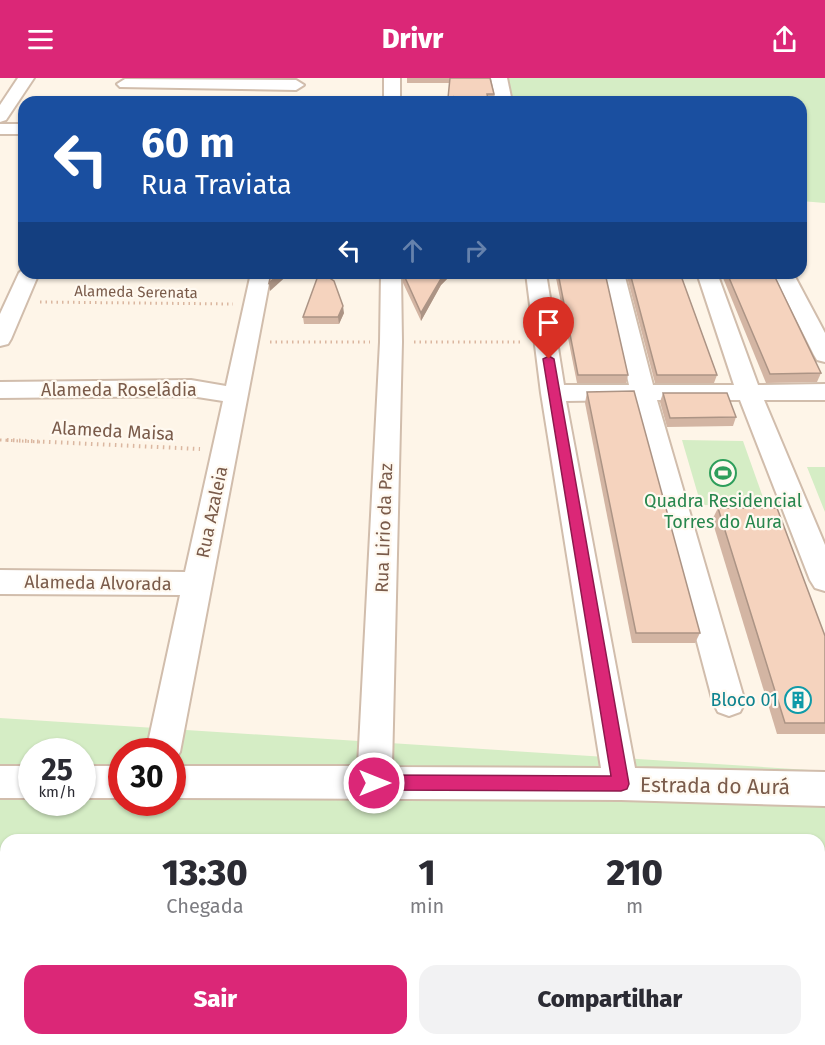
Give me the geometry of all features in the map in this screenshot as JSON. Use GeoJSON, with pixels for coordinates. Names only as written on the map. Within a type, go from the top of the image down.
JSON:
{"type":"FeatureCollection","features":[{"type":"Feature","properties":{"kind":"street"},"geometry":{"type":"LineString","coordinates":[[0,117],[26,78]]}},
{"type":"Feature","properties":{"kind":"street"},"geometry":{"type":"LineString","coordinates":[[392,96],[393,78]]}},
{"type":"Feature","properties":{"kind":"street"},"geometry":{"type":"LineString","coordinates":[[499,78],[503,96]]}},
{"type":"Feature","properties":{"kind":"street"},"geometry":{"type":"LineString","coordinates":[[118,96],[126,81],[296,81],[293,96]]}},
{"type":"Feature","properties":{"kind":"street"},"geometry":{"type":"LineString","coordinates":[[0,129],[18,129]]}},
{"type":"Feature","properties":{"kind":"street"},"geometry":{"type":"LineString","coordinates":[[2,334],[26,279]]}},
{"type":"Feature","properties":{"kind":"street","name":"Rua Azaleia"},"geometry":{"type":"LineString","coordinates":[[166,738],[260,279]]}},
{"type":"Feature","properties":{"kind":"street","name":"Rua Lirio da Paz"},"geometry":{"type":"LineString","coordinates":[[374,783],[391,342],[391,279]]}},
{"type":"Feature","properties":{"kind":"street"},"geometry":{"type":"LineString","coordinates":[[537,279],[553,393],[621,784]]}},
{"type":"Feature","properties":{"kind":"street"},"geometry":{"type":"LineString","coordinates":[[615,279],[643,392],[729,702]]}},
{"type":"Feature","properties":{"kind":"street"},"geometry":{"type":"LineString","coordinates":[[709,279],[749,393],[825,580]]}},
{"type":"Feature","properties":{"kind":"street"},"geometry":{"type":"LineString","coordinates":[[786,279],[825,355]]}},
{"type":"Feature","properties":{"kind":"street","name":"Alameda Roselâdia"},"geometry":{"type":"LineString","coordinates":[[0,390],[191,388],[237,395]]}},
{"type":"Feature","properties":{"kind":"street"},"geometry":{"type":"LineString","coordinates":[[553,393],[825,392]]}},
{"type":"Feature","properties":{"kind":"street","name":"Alameda Alvorada"},"geometry":{"type":"LineString","coordinates":[[0,582],[197,584]]}},
{"type":"Feature","properties":{"kind":"street"},"geometry":{"type":"LineString","coordinates":[[0,782],[18,782]]}},
{"type":"Feature","properties":{"kind":"street","name":"Estrada do Aurá"},"geometry":{"type":"LineString","coordinates":[[186,782],[621,784],[825,789]]}},
{"type":"Feature","properties":{"kind":"path","name":"Alameda Serenata"},"geometry":{"type":"LineString","coordinates":[[15,302],[256,304]]}},
{"type":"Feature","properties":{"kind":"path","name":"Alameda Maisa"},"geometry":{"type":"LineString","coordinates":[[0,440],[225,450]]}},
{"type":"Feature","properties":{"kind":"green space"},"geometry":{"type":"Polygon","coordinates":[[[508,78],[825,78],[825,203],[807,202],[807,96],[512,96],[508,78]]]}},
{"type":"Feature","properties":{"kind":"green space","name":"Quadra Residencial Torres do Aura"},"geometry":{"type":"Polygon","coordinates":[[[682,440],[743,441],[766,506],[701,505],[682,440]]]}},
{"type":"Feature","properties":{"kind":"green space"},"geometry":{"type":"Polygon","coordinates":[[[807,467],[825,467],[825,512],[807,467]]]}},
{"type":"Feature","properties":{"kind":"green space"},"geometry":{"type":"Polygon","coordinates":[[[0,718],[825,771],[825,834],[0,834],[0,718]]]}},
{"type":"Feature","properties":{"kind":"building"},"geometry":{"type":"Polygon","coordinates":[[[450,78],[490,78],[494,94],[487,94],[487,96],[448,96],[450,78]]]}},
{"type":"Feature","properties":{"kind":"building"},"geometry":{"type":"Polygon","coordinates":[[[317,279],[334,281],[343,306],[338,317],[303,317],[317,279]]]}},
{"type":"Feature","properties":{"kind":"building"},"geometry":{"type":"Polygon","coordinates":[[[406,279],[441,279],[421,313],[406,279]]]}},
{"type":"Feature","properties":{"kind":"building"},"geometry":{"type":"Polygon","coordinates":[[[559,279],[606,279],[628,375],[578,375],[559,279]]]}},
{"type":"Feature","properties":{"kind":"building"},"geometry":{"type":"Polygon","coordinates":[[[632,279],[682,279],[717,375],[657,375],[632,279]]]}},
{"type":"Feature","properties":{"kind":"building"},"geometry":{"type":"Polygon","coordinates":[[[730,279],[776,279],[821,373],[770,374],[730,279]]]}},
{"type":"Feature","properties":{"kind":"building"},"geometry":{"type":"Polygon","coordinates":[[[634,391],[700,633],[636,633],[587,392],[634,391]]]}},
{"type":"Feature","properties":{"kind":"building"},"geometry":{"type":"Polygon","coordinates":[[[663,393],[727,393],[736,417],[670,418],[663,393]]]}},
{"type":"Feature","properties":{"kind":"building"},"geometry":{"type":"Polygon","coordinates":[[[718,508],[777,508],[825,636],[825,723],[785,723],[718,508]]]}},
{"type":"Feature","properties":{"kind":"place","name":"Quadra Residencial Torres do Aura"},"geometry":{"type":"Point","coordinates":[723,473]}},
{"type":"Feature","properties":{"kind":"place","name":"Bloco 01"},"geometry":{"type":"Point","coordinates":[798,700]}},
{"type":"Feature","properties":{"kind":"route"},"geometry":{"type":"LineString","coordinates":[[374,783],[621,784],[549,359]]}}]}
